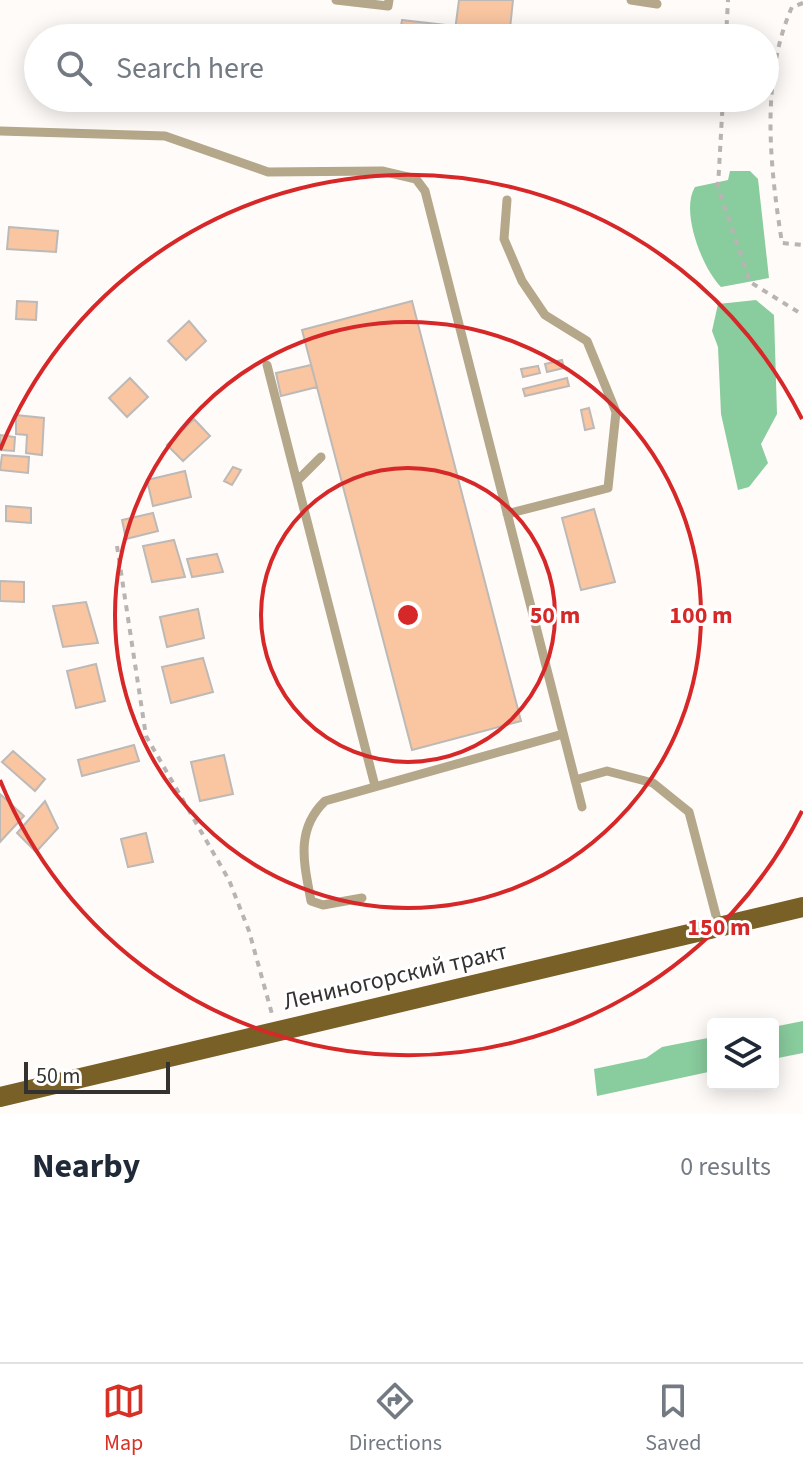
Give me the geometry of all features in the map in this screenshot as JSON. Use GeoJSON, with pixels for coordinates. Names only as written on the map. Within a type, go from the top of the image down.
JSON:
{"type":"FeatureCollection","features":[{"type":"Feature","properties":{"kind":"main road","name":"Лениногорский тракт"},"geometry":{"type":"LineString","coordinates":[[0,1097],[803,907]]}},
{"type":"Feature","properties":{"kind":"lane"},"geometry":{"type":"LineString","coordinates":[[336,0],[388,6],[389,0]]}},
{"type":"Feature","properties":{"kind":"lane"},"geometry":{"type":"LineString","coordinates":[[631,0],[657,4]]}},
{"type":"Feature","properties":{"kind":"lane"},"geometry":{"type":"LineString","coordinates":[[0,131],[165,136],[268,172],[382,171],[416,179],[425,191],[582,807]]}},
{"type":"Feature","properties":{"kind":"lane"},"geometry":{"type":"LineString","coordinates":[[507,200],[504,239],[522,281],[545,315],[587,341],[616,412],[608,488],[507,514]]}},
{"type":"Feature","properties":{"kind":"lane"},"geometry":{"type":"LineString","coordinates":[[267,365],[375,786]]}},
{"type":"Feature","properties":{"kind":"lane"},"geometry":{"type":"LineString","coordinates":[[297,481],[321,457]]}},
{"type":"Feature","properties":{"kind":"lane"},"geometry":{"type":"LineString","coordinates":[[362,898],[323,905],[311,901],[303,861],[308,817],[325,801],[563,734]]}},
{"type":"Feature","properties":{"kind":"lane"},"geometry":{"type":"LineString","coordinates":[[575,780],[607,771],[653,783],[689,812],[719,927]]}},
{"type":"Feature","properties":{"kind":"path"},"geometry":{"type":"LineString","coordinates":[[727,24],[728,0]]}},
{"type":"Feature","properties":{"kind":"path"},"geometry":{"type":"LineString","coordinates":[[779,37],[792,7],[803,3]]}},
{"type":"Feature","properties":{"kind":"path"},"geometry":{"type":"LineString","coordinates":[[722,112],[718,187],[750,282],[803,315]]}},
{"type":"Feature","properties":{"kind":"path"},"geometry":{"type":"LineString","coordinates":[[772,112],[770,142],[782,243],[803,245]]}},
{"type":"Feature","properties":{"kind":"path"},"geometry":{"type":"LineString","coordinates":[[117,546],[146,736],[229,880],[249,931],[277,1031]]}},
{"type":"Feature","properties":{"kind":"green space"},"geometry":{"type":"Polygon","coordinates":[[[730,171],[750,171],[758,179],[769,278],[721,287],[707,267],[695,239],[691,197],[695,187],[728,180],[730,171]]]}},
{"type":"Feature","properties":{"kind":"green space"},"geometry":{"type":"Polygon","coordinates":[[[756,300],[774,315],[777,414],[761,444],[768,463],[749,487],[738,490],[721,414],[718,347],[712,331],[718,304],[756,300]]]}},
{"type":"Feature","properties":{"kind":"green space"},"geometry":{"type":"Polygon","coordinates":[[[803,1021],[803,1053],[779,1058],[779,1026],[803,1021]]]}},
{"type":"Feature","properties":{"kind":"green space"},"geometry":{"type":"Polygon","coordinates":[[[707,1038],[707,1072],[597,1096],[594,1069],[646,1058],[662,1047],[707,1038]]]}},
{"type":"Feature","properties":{"kind":"building"},"geometry":{"type":"Polygon","coordinates":[[[459,0],[513,0],[510,24],[456,24],[459,0]]]}},
{"type":"Feature","properties":{"kind":"building"},"geometry":{"type":"Polygon","coordinates":[[[402,20],[436,24],[401,24],[402,20]]]}},
{"type":"Feature","properties":{"kind":"building"},"geometry":{"type":"Polygon","coordinates":[[[9,227],[58,231],[56,252],[7,249],[9,227]]]}},
{"type":"Feature","properties":{"kind":"building"},"geometry":{"type":"Polygon","coordinates":[[[17,301],[37,302],[36,320],[16,319],[17,301]]]}},
{"type":"Feature","properties":{"kind":"building"},"geometry":{"type":"Polygon","coordinates":[[[412,301],[521,721],[412,750],[302,330],[412,301]]]}},
{"type":"Feature","properties":{"kind":"building"},"geometry":{"type":"Polygon","coordinates":[[[189,321],[206,341],[186,360],[168,341],[189,321]]]}},
{"type":"Feature","properties":{"kind":"building"},"geometry":{"type":"Polygon","coordinates":[[[562,360],[564,368],[547,372],[545,364],[562,360]]]}},
{"type":"Feature","properties":{"kind":"building"},"geometry":{"type":"Polygon","coordinates":[[[311,365],[317,387],[281,396],[276,373],[311,365]]]}},
{"type":"Feature","properties":{"kind":"building"},"geometry":{"type":"Polygon","coordinates":[[[538,366],[540,373],[523,377],[521,369],[538,366]]]}},
{"type":"Feature","properties":{"kind":"building"},"geometry":{"type":"Polygon","coordinates":[[[130,378],[148,397],[127,417],[109,398],[130,378]]]}},
{"type":"Feature","properties":{"kind":"building"},"geometry":{"type":"Polygon","coordinates":[[[567,378],[569,386],[525,396],[523,389],[567,378]]]}},
{"type":"Feature","properties":{"kind":"building"},"geometry":{"type":"Polygon","coordinates":[[[589,408],[594,428],[585,430],[581,410],[589,408]]]}},
{"type":"Feature","properties":{"kind":"building"},"geometry":{"type":"Polygon","coordinates":[[[16,415],[44,418],[42,455],[26,453],[27,435],[16,434],[16,415]]]}},
{"type":"Feature","properties":{"kind":"building"},"geometry":{"type":"Polygon","coordinates":[[[194,419],[210,436],[183,461],[167,445],[194,419]]]}},
{"type":"Feature","properties":{"kind":"building"},"geometry":{"type":"Polygon","coordinates":[[[0,435],[15,437],[14,451],[0,450],[0,435]]]}},
{"type":"Feature","properties":{"kind":"building"},"geometry":{"type":"Polygon","coordinates":[[[2,455],[29,457],[28,473],[0,470],[2,455]]]}},
{"type":"Feature","properties":{"kind":"building"},"geometry":{"type":"Polygon","coordinates":[[[233,467],[241,470],[232,485],[224,481],[233,467]]]}},
{"type":"Feature","properties":{"kind":"building"},"geometry":{"type":"Polygon","coordinates":[[[185,471],[191,497],[153,506],[147,480],[185,471]]]}},
{"type":"Feature","properties":{"kind":"building"},"geometry":{"type":"Polygon","coordinates":[[[6,506],[31,508],[31,523],[6,521],[6,506]]]}},
{"type":"Feature","properties":{"kind":"building"},"geometry":{"type":"Polygon","coordinates":[[[594,509],[615,582],[581,590],[562,518],[594,509]]]}},
{"type":"Feature","properties":{"kind":"building"},"geometry":{"type":"Polygon","coordinates":[[[153,513],[158,531],[126,539],[122,520],[153,513]]]}},
{"type":"Feature","properties":{"kind":"building"},"geometry":{"type":"Polygon","coordinates":[[[174,540],[185,577],[152,582],[143,546],[174,540]]]}},
{"type":"Feature","properties":{"kind":"building"},"geometry":{"type":"Polygon","coordinates":[[[217,554],[223,572],[192,577],[187,559],[217,554]]]}},
{"type":"Feature","properties":{"kind":"building"},"geometry":{"type":"Polygon","coordinates":[[[0,581],[24,582],[24,602],[0,601],[0,581]]]}},
{"type":"Feature","properties":{"kind":"building"},"geometry":{"type":"Polygon","coordinates":[[[86,602],[98,643],[63,647],[53,606],[86,602]]]}},
{"type":"Feature","properties":{"kind":"building"},"geometry":{"type":"Polygon","coordinates":[[[198,609],[204,638],[167,647],[160,617],[198,609]]]}},
{"type":"Feature","properties":{"kind":"building"},"geometry":{"type":"Polygon","coordinates":[[[203,658],[213,692],[171,703],[162,667],[203,658]]]}},
{"type":"Feature","properties":{"kind":"building"},"geometry":{"type":"Polygon","coordinates":[[[96,664],[105,701],[76,708],[67,671],[96,664]]]}},
{"type":"Feature","properties":{"kind":"building"},"geometry":{"type":"Polygon","coordinates":[[[134,745],[139,761],[82,776],[78,760],[134,745]]]}},
{"type":"Feature","properties":{"kind":"building"},"geometry":{"type":"Polygon","coordinates":[[[13,751],[45,779],[35,791],[2,762],[13,751]]]}},
{"type":"Feature","properties":{"kind":"building"},"geometry":{"type":"Polygon","coordinates":[[[224,755],[233,794],[200,801],[191,762],[224,755]]]}},
{"type":"Feature","properties":{"kind":"building"},"geometry":{"type":"Polygon","coordinates":[[[0,794],[24,816],[0,842],[0,794]]]}},
{"type":"Feature","properties":{"kind":"building"},"geometry":{"type":"Polygon","coordinates":[[[45,801],[58,828],[36,852],[17,833],[45,801]]]}},
{"type":"Feature","properties":{"kind":"building"},"geometry":{"type":"Polygon","coordinates":[[[146,833],[153,862],[128,867],[121,839],[146,833]]]}}]}
